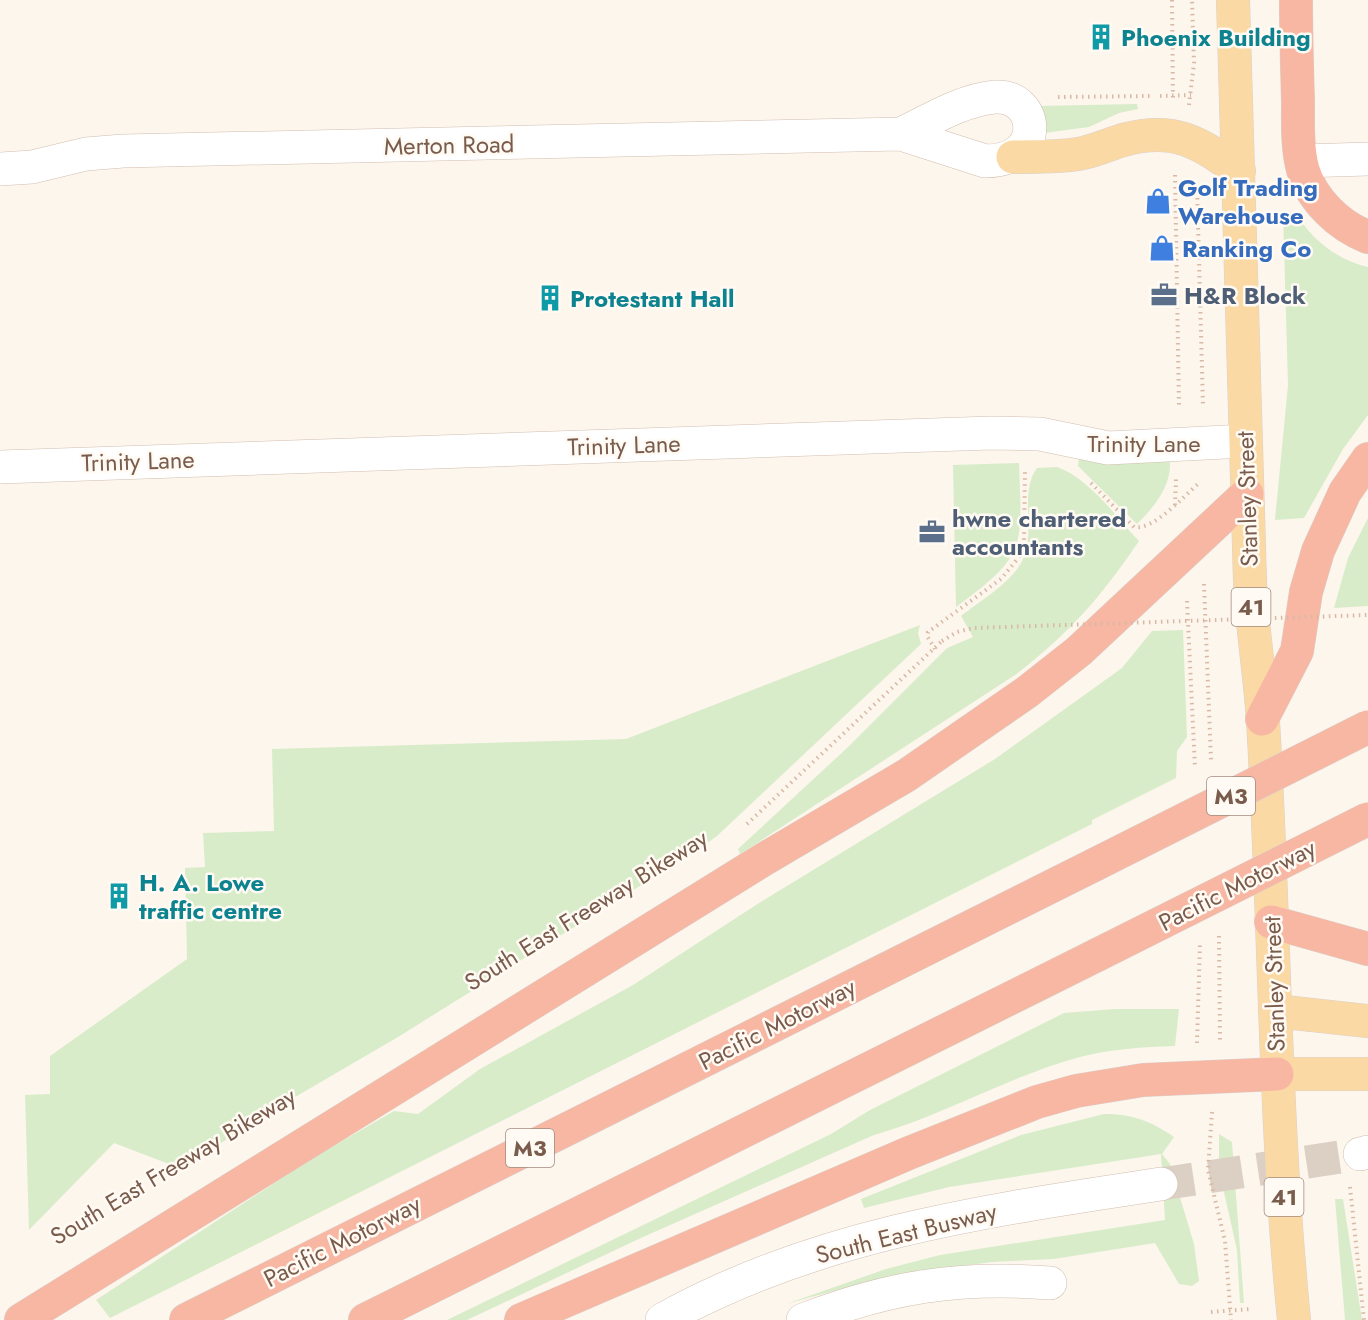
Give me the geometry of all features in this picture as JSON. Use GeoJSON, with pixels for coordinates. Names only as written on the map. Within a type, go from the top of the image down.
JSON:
{"type":"FeatureCollection","features":[{"type":"Feature","properties":{"kind":"highway"},"geometry":{"type":"LineString","coordinates":[[1296,0],[1299,134],[1302,161],[1312,190],[1336,219],[1355,232],[1368,237]]}},
{"type":"Feature","properties":{"kind":"highway"},"geometry":{"type":"LineString","coordinates":[[1262,719],[1297,651],[1306,592],[1318,551],[1345,492],[1368,459]]}},
{"type":"Feature","properties":{"kind":"highway"},"geometry":{"type":"LineString","coordinates":[[21,1320],[540,998],[907,775],[1027,692],[1079,651],[1247,495]]}},
{"type":"Feature","properties":{"kind":"highway","name":"Pacific Motorway"},"geometry":{"type":"LineString","coordinates":[[186,1320],[1368,727]]}},
{"type":"Feature","properties":{"kind":"highway","name":"Pacific Motorway"},"geometry":{"type":"LineString","coordinates":[[365,1320],[1368,819]]}},
{"type":"Feature","properties":{"kind":"highway"},"geometry":{"type":"LineString","coordinates":[[1271,922],[1368,949]]}},
{"type":"Feature","properties":{"kind":"highway"},"geometry":{"type":"LineString","coordinates":[[521,1320],[899,1157],[1037,1102],[1076,1091],[1143,1080],[1277,1074]]}},
{"type":"Feature","properties":{"kind":"main road","name":"Stanley Street"},"geometry":{"type":"LineString","coordinates":[[1233,0],[1253,641],[1262,719],[1277,1074],[1294,1320]]}},
{"type":"Feature","properties":{"kind":"main road"},"geometry":{"type":"LineString","coordinates":[[1013,157],[1071,155],[1137,137],[1181,137],[1203,145],[1239,171]]}},
{"type":"Feature","properties":{"kind":"main road"},"geometry":{"type":"LineString","coordinates":[[1275,1011],[1360,1020]]}},
{"type":"Feature","properties":{"kind":"main road"},"geometry":{"type":"LineString","coordinates":[[1277,1074],[1362,1074]]}},
{"type":"Feature","properties":{"kind":"street","name":"Merton Road"},"geometry":{"type":"LineString","coordinates":[[0,168],[32,167],[86,154],[123,151],[901,134],[985,161],[1013,157],[1024,148],[1030,135],[1030,121],[1023,108],[1012,99],[998,97],[969,102],[901,134]]}},
{"type":"Feature","properties":{"kind":"street"},"geometry":{"type":"LineString","coordinates":[[1302,161],[1368,159]]}},
{"type":"Feature","properties":{"kind":"street","name":"Trinity Lane"},"geometry":{"type":"LineString","coordinates":[[0,466],[991,433],[1040,434],[1108,448],[1245,441]]}},
{"type":"Feature","properties":{"kind":"street","name":"South East Busway"},"geometry":{"type":"LineString","coordinates":[[662,1320],[692,1303],[779,1267],[858,1241],[973,1214],[1161,1184]]}},
{"type":"Feature","properties":{"kind":"street"},"geometry":{"type":"LineString","coordinates":[[803,1320],[853,1301],[933,1284],[1012,1280],[1050,1283]]}},
{"type":"Feature","properties":{"kind":"path"},"geometry":{"type":"LineString","coordinates":[[1172,0],[1173,96],[1181,137],[1179,411]]}},
{"type":"Feature","properties":{"kind":"path"},"geometry":{"type":"LineString","coordinates":[[1192,0],[1194,63],[1191,95],[1181,137],[1198,190],[1203,388],[1197,495]]}},
{"type":"Feature","properties":{"kind":"path"},"geometry":{"type":"LineString","coordinates":[[1056,97],[1191,95]]}},
{"type":"Feature","properties":{"kind":"path"},"geometry":{"type":"LineString","coordinates":[[935,649],[927,636],[931,628],[959,611],[1001,579],[1019,557],[1024,541],[1025,470],[1028,464]]}},
{"type":"Feature","properties":{"kind":"path"},"geometry":{"type":"LineString","coordinates":[[1084,476],[1134,527],[1148,526],[1175,506],[1198,484]]}},
{"type":"Feature","properties":{"kind":"path"},"geometry":{"type":"LineString","coordinates":[[1175,516],[1177,476]]}},
{"type":"Feature","properties":{"kind":"path"},"geometry":{"type":"LineString","coordinates":[[1203,575],[1211,760]]}},
{"type":"Feature","properties":{"kind":"path"},"geometry":{"type":"LineString","coordinates":[[1187,596],[1195,768]]}},
{"type":"Feature","properties":{"kind":"path","name":"South East Freeway Bikeway"},"geometry":{"type":"LineString","coordinates":[[743,828],[942,641],[957,632],[973,628],[1368,615]]}},
{"type":"Feature","properties":{"kind":"path"},"geometry":{"type":"LineString","coordinates":[[1219,932],[1220,1048]]}},
{"type":"Feature","properties":{"kind":"path"},"geometry":{"type":"LineString","coordinates":[[1197,1049],[1200,942]]}},
{"type":"Feature","properties":{"kind":"path"},"geometry":{"type":"LineString","coordinates":[[1213,1108],[1208,1170],[1225,1241],[1231,1320]]}},
{"type":"Feature","properties":{"kind":"path"},"geometry":{"type":"LineString","coordinates":[[1359,1162],[1364,1320]]}},
{"type":"Feature","properties":{"kind":"path"},"geometry":{"type":"LineString","coordinates":[[1211,1312],[1251,1309]]}},
{"type":"Feature","properties":{"kind":"green space"},"geometry":{"type":"Polygon","coordinates":[[[1137,104],[1138,109],[1119,113],[1089,127],[1044,133],[1037,106],[1137,104]]]}},
{"type":"Feature","properties":{"kind":"green space"},"geometry":{"type":"Polygon","coordinates":[[[1295,212],[1309,231],[1335,254],[1368,267],[1368,415],[1343,449],[1304,518],[1275,520],[1288,385],[1283,213],[1295,212]]]}},
{"type":"Feature","properties":{"kind":"green space"},"geometry":{"type":"Polygon","coordinates":[[[1079,457],[1170,459],[1170,469],[1161,495],[1137,524],[1078,466],[1079,457]]]}},
{"type":"Feature","properties":{"kind":"green space"},"geometry":{"type":"Polygon","coordinates":[[[1019,463],[1020,514],[1015,547],[1008,561],[996,575],[956,607],[953,465],[1019,463]]]}},
{"type":"Feature","properties":{"kind":"green space"},"geometry":{"type":"Polygon","coordinates":[[[1057,467],[1069,472],[1091,489],[1139,541],[1111,580],[1083,614],[1052,645],[1015,675],[740,854],[738,849],[847,748],[947,648],[973,637],[961,616],[1004,583],[1018,567],[1027,548],[1028,500],[1032,478],[1037,468],[1057,467]]]}},
{"type":"Feature","properties":{"kind":"green space"},"geometry":{"type":"Polygon","coordinates":[[[1368,518],[1368,606],[1334,608],[1348,558],[1368,518]]]}},
{"type":"Feature","properties":{"kind":"green space"},"geometry":{"type":"Polygon","coordinates":[[[920,625],[918,633],[921,644],[717,836],[696,851],[398,1037],[254,1121],[182,1169],[114,1143],[29,1230],[25,1095],[50,1094],[50,1056],[187,959],[185,868],[205,867],[203,833],[274,831],[272,749],[626,739],[920,625]]]}},
{"type":"Feature","properties":{"kind":"green space"},"geometry":{"type":"Polygon","coordinates":[[[1183,630],[1187,737],[1177,751],[1176,778],[1092,820],[1092,824],[110,1318],[96,1300],[311,1159],[394,1111],[418,1114],[480,1069],[633,985],[756,905],[995,759],[1122,668],[1152,631],[1183,630]]]}},
{"type":"Feature","properties":{"kind":"green space"},"geometry":{"type":"Polygon","coordinates":[[[1115,1009],[1179,1009],[1175,1046],[1092,1054],[1028,1074],[926,1117],[874,1135],[643,1237],[467,1320],[447,1320],[831,1134],[870,1110],[1064,1013],[1115,1009]]]}},
{"type":"Feature","properties":{"kind":"green space"},"geometry":{"type":"Polygon","coordinates":[[[1104,1114],[1124,1115],[1141,1120],[1174,1137],[1162,1154],[1170,1164],[1194,1244],[1199,1281],[1192,1286],[1179,1284],[1155,1243],[1054,1259],[992,1262],[931,1270],[859,1284],[786,1304],[886,1269],[940,1255],[1165,1220],[1161,1154],[949,1187],[864,1208],[861,1199],[1021,1135],[1104,1114]]]}},
{"type":"Feature","properties":{"kind":"green space"},"geometry":{"type":"Polygon","coordinates":[[[1219,1134],[1232,1142],[1244,1303],[1240,1303],[1237,1250],[1219,1170],[1219,1134]]]}},
{"type":"Feature","properties":{"kind":"green space"},"geometry":{"type":"Polygon","coordinates":[[[1335,1199],[1343,1199],[1362,1320],[1345,1320],[1335,1199]]]}},
{"type":"Feature","properties":{"kind":"tunnel"},"geometry":{"type":"LineString","coordinates":[[1161,1184],[1360,1154]]}},
{"type":"Feature","properties":{"kind":"place","name":"Phoenix Building"},"geometry":{"type":"Point","coordinates":[1101,37]}},
{"type":"Feature","properties":{"kind":"place","name":"Golf Trading Warehouse"},"geometry":{"type":"Point","coordinates":[1158,201]}},
{"type":"Feature","properties":{"kind":"place","name":"Ranking Co"},"geometry":{"type":"Point","coordinates":[1162,248]}},
{"type":"Feature","properties":{"kind":"place","name":"H&R Block"},"geometry":{"type":"Point","coordinates":[1164,295]}},
{"type":"Feature","properties":{"kind":"place","name":"Protestant Hall"},"geometry":{"type":"Point","coordinates":[550,298]}},
{"type":"Feature","properties":{"kind":"place","name":"hwne chartered accountants"},"geometry":{"type":"Point","coordinates":[932,532]}},
{"type":"Feature","properties":{"kind":"place","name":"H. A. Lowe traffic centre"},"geometry":{"type":"Point","coordinates":[119,896]}}]}
